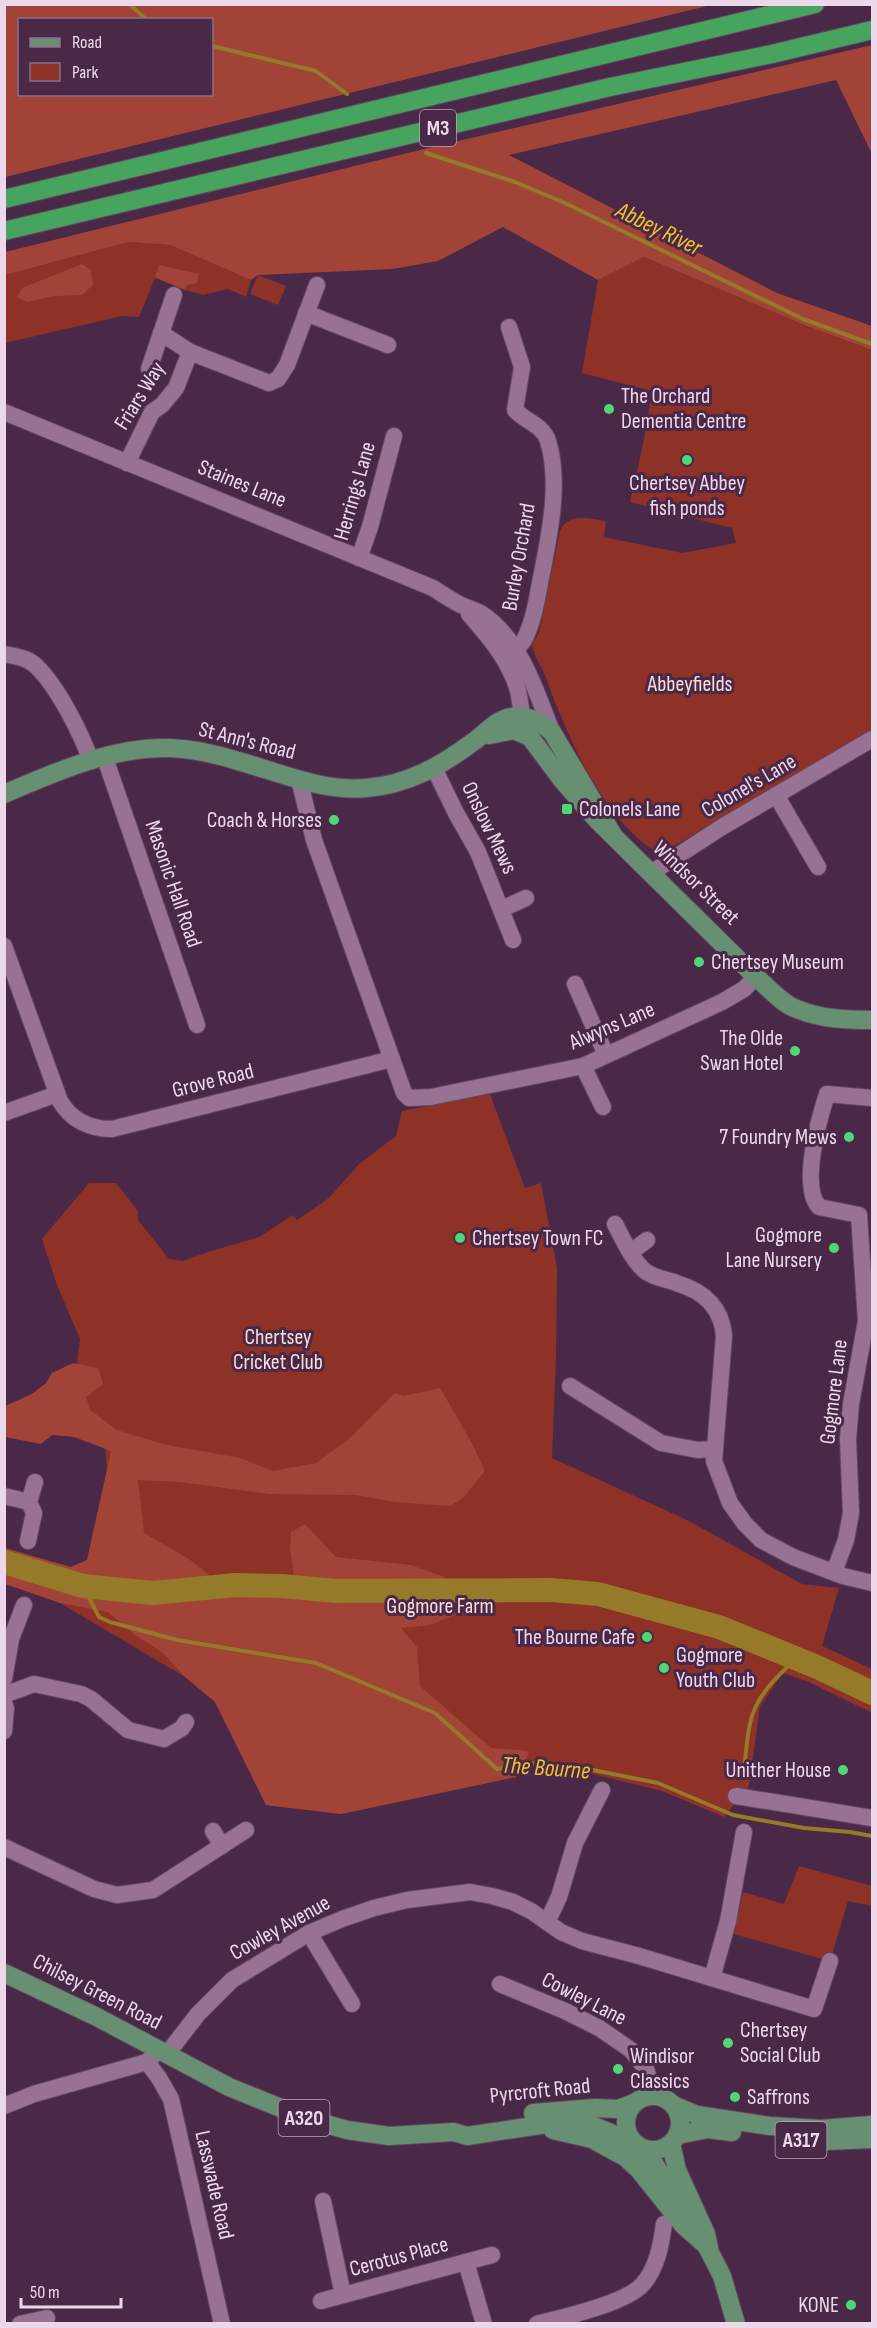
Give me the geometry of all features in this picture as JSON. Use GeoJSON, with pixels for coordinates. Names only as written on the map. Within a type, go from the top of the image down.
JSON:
{"type":"FeatureCollection","features":[{"type":"Feature","properties":{"kind":"highway","name":"M3"},"geometry":{"type":"LineString","coordinates":[[4,199],[815,4]]}},
{"type":"Feature","properties":{"kind":"highway","name":"M3"},"geometry":{"type":"LineString","coordinates":[[4,231],[589,92],[772,54],[873,30]]}},
{"type":"Feature","properties":{"kind":"main road","name":"St Ann's Road"},"geometry":{"type":"LineString","coordinates":[[4,794],[98,759],[148,749],[170,748],[208,753],[335,787],[363,789],[403,782],[434,768],[473,742],[495,723],[511,717],[522,717]]}},
{"type":"Feature","properties":{"kind":"main road"},"geometry":{"type":"LineString","coordinates":[[522,717],[538,721],[552,732]]}},
{"type":"Feature","properties":{"kind":"main road","name":"St Ann's Road"},"geometry":{"type":"LineString","coordinates":[[473,742],[507,730],[521,732],[530,737]]}},
{"type":"Feature","properties":{"kind":"main road","name":"Staines Lane"},"geometry":{"type":"LineString","coordinates":[[552,732],[613,835]]}},
{"type":"Feature","properties":{"kind":"main road","name":"Staines Lane"},"geometry":{"type":"LineString","coordinates":[[530,737],[562,780],[613,835]]}},
{"type":"Feature","properties":{"kind":"main road","name":"Windsor Street"},"geometry":{"type":"LineString","coordinates":[[613,835],[756,976],[796,1009],[842,1020],[873,1020]]}},
{"type":"Feature","properties":{"kind":"main road","name":"Chilsey Green Road"},"geometry":{"type":"LineString","coordinates":[[4,1973],[95,2016],[157,2055]]}},
{"type":"Feature","properties":{"kind":"main road","name":"Pyrcroft Road"},"geometry":{"type":"LineString","coordinates":[[157,2055],[308,2119],[347,2130],[388,2136],[454,2132],[467,2136],[553,2123],[584,2122],[637,2145]]}},
{"type":"Feature","properties":{"kind":"main road"},"geometry":{"type":"LineString","coordinates":[[654,2096],[668,2100],[673,2105]]}},
{"type":"Feature","properties":{"kind":"main road","name":"A320"},"geometry":{"type":"LineString","coordinates":[[654,2096],[634,2103],[626,2118],[626,2127],[637,2145],[655,2165],[709,2248],[730,2297],[736,2324]]}},
{"type":"Feature","properties":{"kind":"main road","name":"Pyrcroft Road"},"geometry":{"type":"LineString","coordinates":[[454,2132],[472,2123],[561,2109],[618,2109],[634,2103]]}},
{"type":"Feature","properties":{"kind":"main road","name":"A320"},"geometry":{"type":"LineString","coordinates":[[673,2105],[680,2119],[674,2139],[677,2170],[706,2234],[709,2248]]}},
{"type":"Feature","properties":{"kind":"main road","name":"A317"},"geometry":{"type":"LineString","coordinates":[[673,2105],[697,2115],[770,2126],[821,2129],[873,2125]]}},
{"type":"Feature","properties":{"kind":"main road","name":"A320"},"geometry":{"type":"LineString","coordinates":[[521,2128],[548,2129],[592,2139],[625,2157],[639,2170],[683,2225],[709,2248]]}},
{"type":"Feature","properties":{"kind":"main road","name":"A317"},"geometry":{"type":"LineString","coordinates":[[674,2139],[708,2129],[766,2138],[821,2142],[873,2139]]}},
{"type":"Feature","properties":{"kind":"main road","name":"A320"},"geometry":{"type":"LineString","coordinates":[[637,2145],[657,2151],[674,2139]]}},
{"type":"Feature","properties":{"kind":"street","name":"Friars Way"},"geometry":{"type":"LineString","coordinates":[[160,333],[190,352],[269,383],[278,379],[286,365],[317,285]]}},
{"type":"Feature","properties":{"kind":"street","name":"Friars Way"},"geometry":{"type":"LineString","coordinates":[[149,369],[174,295]]}},
{"type":"Feature","properties":{"kind":"street"},"geometry":{"type":"LineString","coordinates":[[306,313],[388,345]]}},
{"type":"Feature","properties":{"kind":"street","name":"Burley Orchard"},"geometry":{"type":"LineString","coordinates":[[509,327],[522,368],[515,410],[537,426],[548,441],[553,491],[550,532],[537,601],[523,641],[510,654]]}},
{"type":"Feature","properties":{"kind":"street","name":"Friars Way"},"geometry":{"type":"LineString","coordinates":[[128,463],[152,412],[162,405],[177,388],[190,352]]}},
{"type":"Feature","properties":{"kind":"street","name":"Staines Lane"},"geometry":{"type":"LineString","coordinates":[[4,412],[433,588],[460,604],[490,638],[510,654],[532,681],[552,732]]}},
{"type":"Feature","properties":{"kind":"street","name":"Herrings Lane"},"geometry":{"type":"LineString","coordinates":[[359,558],[370,527],[394,436]]}},
{"type":"Feature","properties":{"kind":"street","name":"Masonic Hall Road"},"geometry":{"type":"LineString","coordinates":[[4,654],[34,663],[46,678],[98,759],[122,803],[197,1025]]}},
{"type":"Feature","properties":{"kind":"street","name":"Staines Lane"},"geometry":{"type":"LineString","coordinates":[[510,654],[525,730],[530,737]]}},
{"type":"Feature","properties":{"kind":"street","name":"Colonel's Lane"},"geometry":{"type":"LineString","coordinates":[[651,873],[722,827],[873,740]]}},
{"type":"Feature","properties":{"kind":"street","name":"Onslow Mews"},"geometry":{"type":"LineString","coordinates":[[434,768],[478,852],[513,940]]}},
{"type":"Feature","properties":{"kind":"street"},"geometry":{"type":"LineString","coordinates":[[299,779],[314,840],[392,1059]]}},
{"type":"Feature","properties":{"kind":"street"},"geometry":{"type":"LineString","coordinates":[[776,795],[818,867]]}},
{"type":"Feature","properties":{"kind":"street","name":"Onslow Mews"},"geometry":{"type":"LineString","coordinates":[[502,909],[525,898]]}},
{"type":"Feature","properties":{"kind":"street","name":"Grove Road"},"geometry":{"type":"LineString","coordinates":[[4,946],[57,1094],[64,1108],[71,1115],[92,1127],[112,1129],[392,1059]]}},
{"type":"Feature","properties":{"kind":"street","name":"Alwyns Lane"},"geometry":{"type":"LineString","coordinates":[[392,1059],[404,1093],[409,1098],[431,1097],[583,1066],[722,1002],[744,989],[756,976]]}},
{"type":"Feature","properties":{"kind":"street"},"geometry":{"type":"LineString","coordinates":[[575,984],[606,1055]]}},
{"type":"Feature","properties":{"kind":"street"},"geometry":{"type":"LineString","coordinates":[[583,1066],[603,1107]]}},
{"type":"Feature","properties":{"kind":"street"},"geometry":{"type":"LineString","coordinates":[[4,1113],[57,1094]]}},
{"type":"Feature","properties":{"kind":"street","name":"Gogmore Lane"},"geometry":{"type":"LineString","coordinates":[[834,1572],[846,1540],[851,1514],[848,1439],[854,1384],[866,1321],[866,1214],[819,1207],[811,1188],[814,1140],[827,1094],[873,1098]]}},
{"type":"Feature","properties":{"kind":"street"},"geometry":{"type":"LineString","coordinates":[[615,1224],[642,1269],[654,1278],[697,1290],[710,1301],[723,1322],[724,1336],[714,1461],[730,1503],[745,1524],[761,1540],[789,1555],[873,1584]]}},
{"type":"Feature","properties":{"kind":"street"},"geometry":{"type":"LineString","coordinates":[[631,1252],[647,1240]]}},
{"type":"Feature","properties":{"kind":"street"},"geometry":{"type":"LineString","coordinates":[[570,1386],[661,1443],[698,1450],[715,1449]]}},
{"type":"Feature","properties":{"kind":"street"},"geometry":{"type":"LineString","coordinates":[[587,1418],[596,1404]]}},
{"type":"Feature","properties":{"kind":"street"},"geometry":{"type":"LineString","coordinates":[[28,1541],[34,1512],[29,1502],[35,1482]]}},
{"type":"Feature","properties":{"kind":"street"},"geometry":{"type":"LineString","coordinates":[[4,1496],[29,1502]]}},
{"type":"Feature","properties":{"kind":"street"},"geometry":{"type":"LineString","coordinates":[[4,1679],[11,1639],[24,1605]]}},
{"type":"Feature","properties":{"kind":"street"},"geometry":{"type":"LineString","coordinates":[[4,1695],[34,1684],[81,1694],[92,1699],[128,1730],[164,1739],[182,1728],[186,1722]]}},
{"type":"Feature","properties":{"kind":"street"},"geometry":{"type":"LineString","coordinates":[[4,1703],[6,1708],[4,1731]]}},
{"type":"Feature","properties":{"kind":"street"},"geometry":{"type":"LineString","coordinates":[[548,1922],[559,1897],[575,1843],[602,1790]]}},
{"type":"Feature","properties":{"kind":"street"},"geometry":{"type":"LineString","coordinates":[[736,1796],[873,1818]]}},
{"type":"Feature","properties":{"kind":"street"},"geometry":{"type":"LineString","coordinates":[[6,1850],[94,1889],[117,1895],[153,1890],[246,1830]]}},
{"type":"Feature","properties":{"kind":"street"},"geometry":{"type":"LineString","coordinates":[[213,1831],[222,1846]]}},
{"type":"Feature","properties":{"kind":"street"},"geometry":{"type":"LineString","coordinates":[[712,1978],[728,1921],[744,1832]]}},
{"type":"Feature","properties":{"kind":"street","name":"Cowley Avenue"},"geometry":{"type":"LineString","coordinates":[[157,2055],[232,1980],[309,1933],[374,1908],[407,1900],[470,1892],[492,1896],[513,1902],[531,1911],[561,1932],[582,1941],[814,2009],[830,1961]]}},
{"type":"Feature","properties":{"kind":"street"},"geometry":{"type":"LineString","coordinates":[[309,1933],[352,2004]]}},
{"type":"Feature","properties":{"kind":"street","name":"Cowley Lane"},"geometry":{"type":"LineString","coordinates":[[500,1984],[582,2019],[631,2050],[646,2069],[654,2096]]}},
{"type":"Feature","properties":{"kind":"street"},"geometry":{"type":"LineString","coordinates":[[4,2106],[34,2094],[157,2055]]}},
{"type":"Feature","properties":{"kind":"street","name":"Lasswade Road"},"geometry":{"type":"LineString","coordinates":[[157,2055],[159,2078],[171,2099],[222,2324]]}},
{"type":"Feature","properties":{"kind":"street","name":"Cerotus Place"},"geometry":{"type":"LineString","coordinates":[[323,2201],[343,2295]]}},
{"type":"Feature","properties":{"kind":"street"},"geometry":{"type":"LineString","coordinates":[[537,2324],[627,2296],[642,2285],[652,2270],[659,2252],[664,2224]]}},
{"type":"Feature","properties":{"kind":"street","name":"Cerotus Place"},"geometry":{"type":"LineString","coordinates":[[321,2301],[492,2256]]}},
{"type":"Feature","properties":{"kind":"street","name":"Cerotus Place"},"geometry":{"type":"LineString","coordinates":[[466,2262],[484,2324]]}},
{"type":"Feature","properties":{"kind":"street"},"geometry":{"type":"LineString","coordinates":[[20,2324],[47,2318]]}},
{"type":"Feature","properties":{"kind":"green space"},"geometry":{"type":"Polygon","coordinates":[[[4,5],[711,5],[5,177],[4,5]]]}},
{"type":"Feature","properties":{"kind":"green space"},"geometry":{"type":"Polygon","coordinates":[[[872,45],[872,154],[836,80],[509,155],[777,293],[872,326],[872,350],[804,325],[644,257],[598,280],[503,227],[438,261],[393,269],[258,275],[251,280],[170,245],[129,242],[5,275],[5,252],[428,148],[872,45]]]}},
{"type":"Feature","properties":{"kind":"green space"},"geometry":{"type":"Polygon","coordinates":[[[129,242],[170,245],[251,280],[246,297],[228,289],[203,295],[155,278],[139,317],[122,316],[5,343],[5,275],[129,242]]]}},
{"type":"Feature","properties":{"kind":"green space","name":"Abbeyfields"},"geometry":{"type":"Polygon","coordinates":[[[644,257],[804,325],[872,350],[872,731],[660,854],[640,840],[622,822],[590,776],[565,726],[532,645],[539,632],[560,531],[568,521],[587,518],[606,521],[604,537],[682,553],[736,543],[732,528],[630,502],[652,391],[582,373],[598,280],[644,257]]]}},
{"type":"Feature","properties":{"kind":"green space"},"geometry":{"type":"Polygon","coordinates":[[[82,264],[91,270],[93,285],[82,295],[55,296],[27,302],[17,297],[22,288],[82,264]]]}},
{"type":"Feature","properties":{"kind":"green space"},"geometry":{"type":"Polygon","coordinates":[[[159,265],[199,274],[197,283],[187,285],[185,290],[155,277],[159,265]]]}},
{"type":"Feature","properties":{"kind":"green space"},"geometry":{"type":"Polygon","coordinates":[[[258,275],[286,286],[278,305],[250,294],[258,275]]]}},
{"type":"Feature","properties":{"kind":"green space","name":"Gogmore Farm"},"geometry":{"type":"Polygon","coordinates":[[[490,1094],[525,1188],[541,1183],[557,1268],[552,1458],[689,1521],[802,1584],[839,1588],[822,1646],[872,1669],[872,1713],[809,1682],[783,1673],[760,1706],[749,1786],[724,1817],[662,1791],[589,1773],[524,1767],[516,1777],[341,1814],[266,1805],[215,1702],[185,1677],[60,1603],[71,1567],[87,1560],[107,1472],[105,1446],[71,1417],[80,1339],[57,1285],[42,1239],[89,1183],[116,1183],[138,1211],[138,1220],[169,1259],[183,1261],[259,1237],[293,1215],[297,1220],[329,1198],[359,1164],[396,1136],[402,1111],[490,1094]]]}},
{"type":"Feature","properties":{"kind":"green space"},"geometry":{"type":"Polygon","coordinates":[[[73,1363],[98,1368],[103,1384],[86,1397],[90,1410],[117,1430],[167,1445],[240,1458],[273,1471],[316,1463],[349,1439],[395,1393],[404,1396],[440,1388],[473,1445],[485,1471],[463,1498],[450,1506],[394,1502],[356,1495],[269,1494],[180,1482],[138,1480],[144,1533],[189,1559],[212,1577],[294,1576],[290,1549],[291,1532],[305,1524],[336,1557],[411,1565],[444,1577],[478,1606],[430,1625],[401,1628],[417,1647],[420,1686],[491,1748],[529,1751],[524,1767],[516,1777],[341,1814],[266,1805],[215,1702],[185,1677],[163,1653],[134,1634],[108,1612],[60,1603],[5,1584],[5,1548],[71,1567],[87,1560],[111,1451],[74,1437],[52,1435],[41,1444],[5,1437],[5,1406],[32,1394],[46,1383],[52,1373],[73,1363]]]}},
{"type":"Feature","properties":{"kind":"green space"},"geometry":{"type":"Polygon","coordinates":[[[799,1866],[872,1886],[872,1906],[848,1901],[830,1961],[734,1934],[743,1892],[784,1904],[799,1866]]]}},
{"type":"Feature","properties":{"kind":"waterway","name":"Abbey River"},"geometry":{"type":"LineString","coordinates":[[129,4],[145,18]]}},
{"type":"Feature","properties":{"kind":"waterway","name":"Abbey River"},"geometry":{"type":"LineString","coordinates":[[213,46],[316,71],[347,94]]}},
{"type":"Feature","properties":{"kind":"waterway","name":"Abbey River"},"geometry":{"type":"LineString","coordinates":[[426,153],[515,182],[565,203],[803,319],[872,344]]}},
{"type":"Feature","properties":{"kind":"waterway","name":"The Bourne"},"geometry":{"type":"LineString","coordinates":[[4,1562],[83,1586],[153,1593],[236,1585],[336,1591],[551,1590],[598,1594],[719,1627],[817,1667],[872,1693]]}},
{"type":"Feature","properties":{"kind":"waterway","name":"The Bourne"},"geometry":{"type":"LineString","coordinates":[[83,1586],[99,1617],[110,1622],[177,1640],[316,1663],[435,1713],[497,1769],[528,1763],[593,1770],[658,1783],[733,1815],[804,1828],[872,1836]]}},
{"type":"Feature","properties":{"kind":"waterway","name":"The Bourne"},"geometry":{"type":"LineString","coordinates":[[743,1776],[749,1730],[757,1705],[774,1680],[796,1659]]}},
{"type":"Feature","properties":{"kind":"place","name":"The Orchard Dementia Centre"},"geometry":{"type":"Point","coordinates":[609,409]}},
{"type":"Feature","properties":{"kind":"place","name":"Chertsey Abbey fish ponds"},"geometry":{"type":"Point","coordinates":[687,460]}},
{"type":"Feature","properties":{"kind":"place","name":"Colonels Lane"},"geometry":{"type":"Point","coordinates":[567,809]}},
{"type":"Feature","properties":{"kind":"place","name":"Coach & Horses"},"geometry":{"type":"Point","coordinates":[334,820]}},
{"type":"Feature","properties":{"kind":"place","name":"Chertsey Museum"},"geometry":{"type":"Point","coordinates":[699,962]}},
{"type":"Feature","properties":{"kind":"place","name":"The Olde Swan Hotel"},"geometry":{"type":"Point","coordinates":[795,1051]}},
{"type":"Feature","properties":{"kind":"place","name":"7 Foundry Mews"},"geometry":{"type":"Point","coordinates":[849,1137]}},
{"type":"Feature","properties":{"kind":"place","name":"Chertsey Town FC"},"geometry":{"type":"Point","coordinates":[460,1238]}},
{"type":"Feature","properties":{"kind":"place","name":"Gogmore Lane Nursery"},"geometry":{"type":"Point","coordinates":[834,1248]}},
{"type":"Feature","properties":{"kind":"place","name":"The Bourne Cafe"},"geometry":{"type":"Point","coordinates":[647,1637]}},
{"type":"Feature","properties":{"kind":"place","name":"Gogmore Youth Club"},"geometry":{"type":"Point","coordinates":[664,1668]}},
{"type":"Feature","properties":{"kind":"place","name":"Unither House"},"geometry":{"type":"Point","coordinates":[843,1770]}},
{"type":"Feature","properties":{"kind":"place","name":"Chertsey Social Club"},"geometry":{"type":"Point","coordinates":[728,2043]}},
{"type":"Feature","properties":{"kind":"place","name":"Windisor Classics"},"geometry":{"type":"Point","coordinates":[618,2069]}},
{"type":"Feature","properties":{"kind":"place","name":"Saffrons"},"geometry":{"type":"Point","coordinates":[735,2097]}},
{"type":"Feature","properties":{"kind":"place","name":"KONE"},"geometry":{"type":"Point","coordinates":[851,2305]}},
{"type":"Feature","properties":{"kind":"park label","name":"Chertsey Cricket Club"},"geometry":{"type":"Point","coordinates":[278,1350]}}]}
